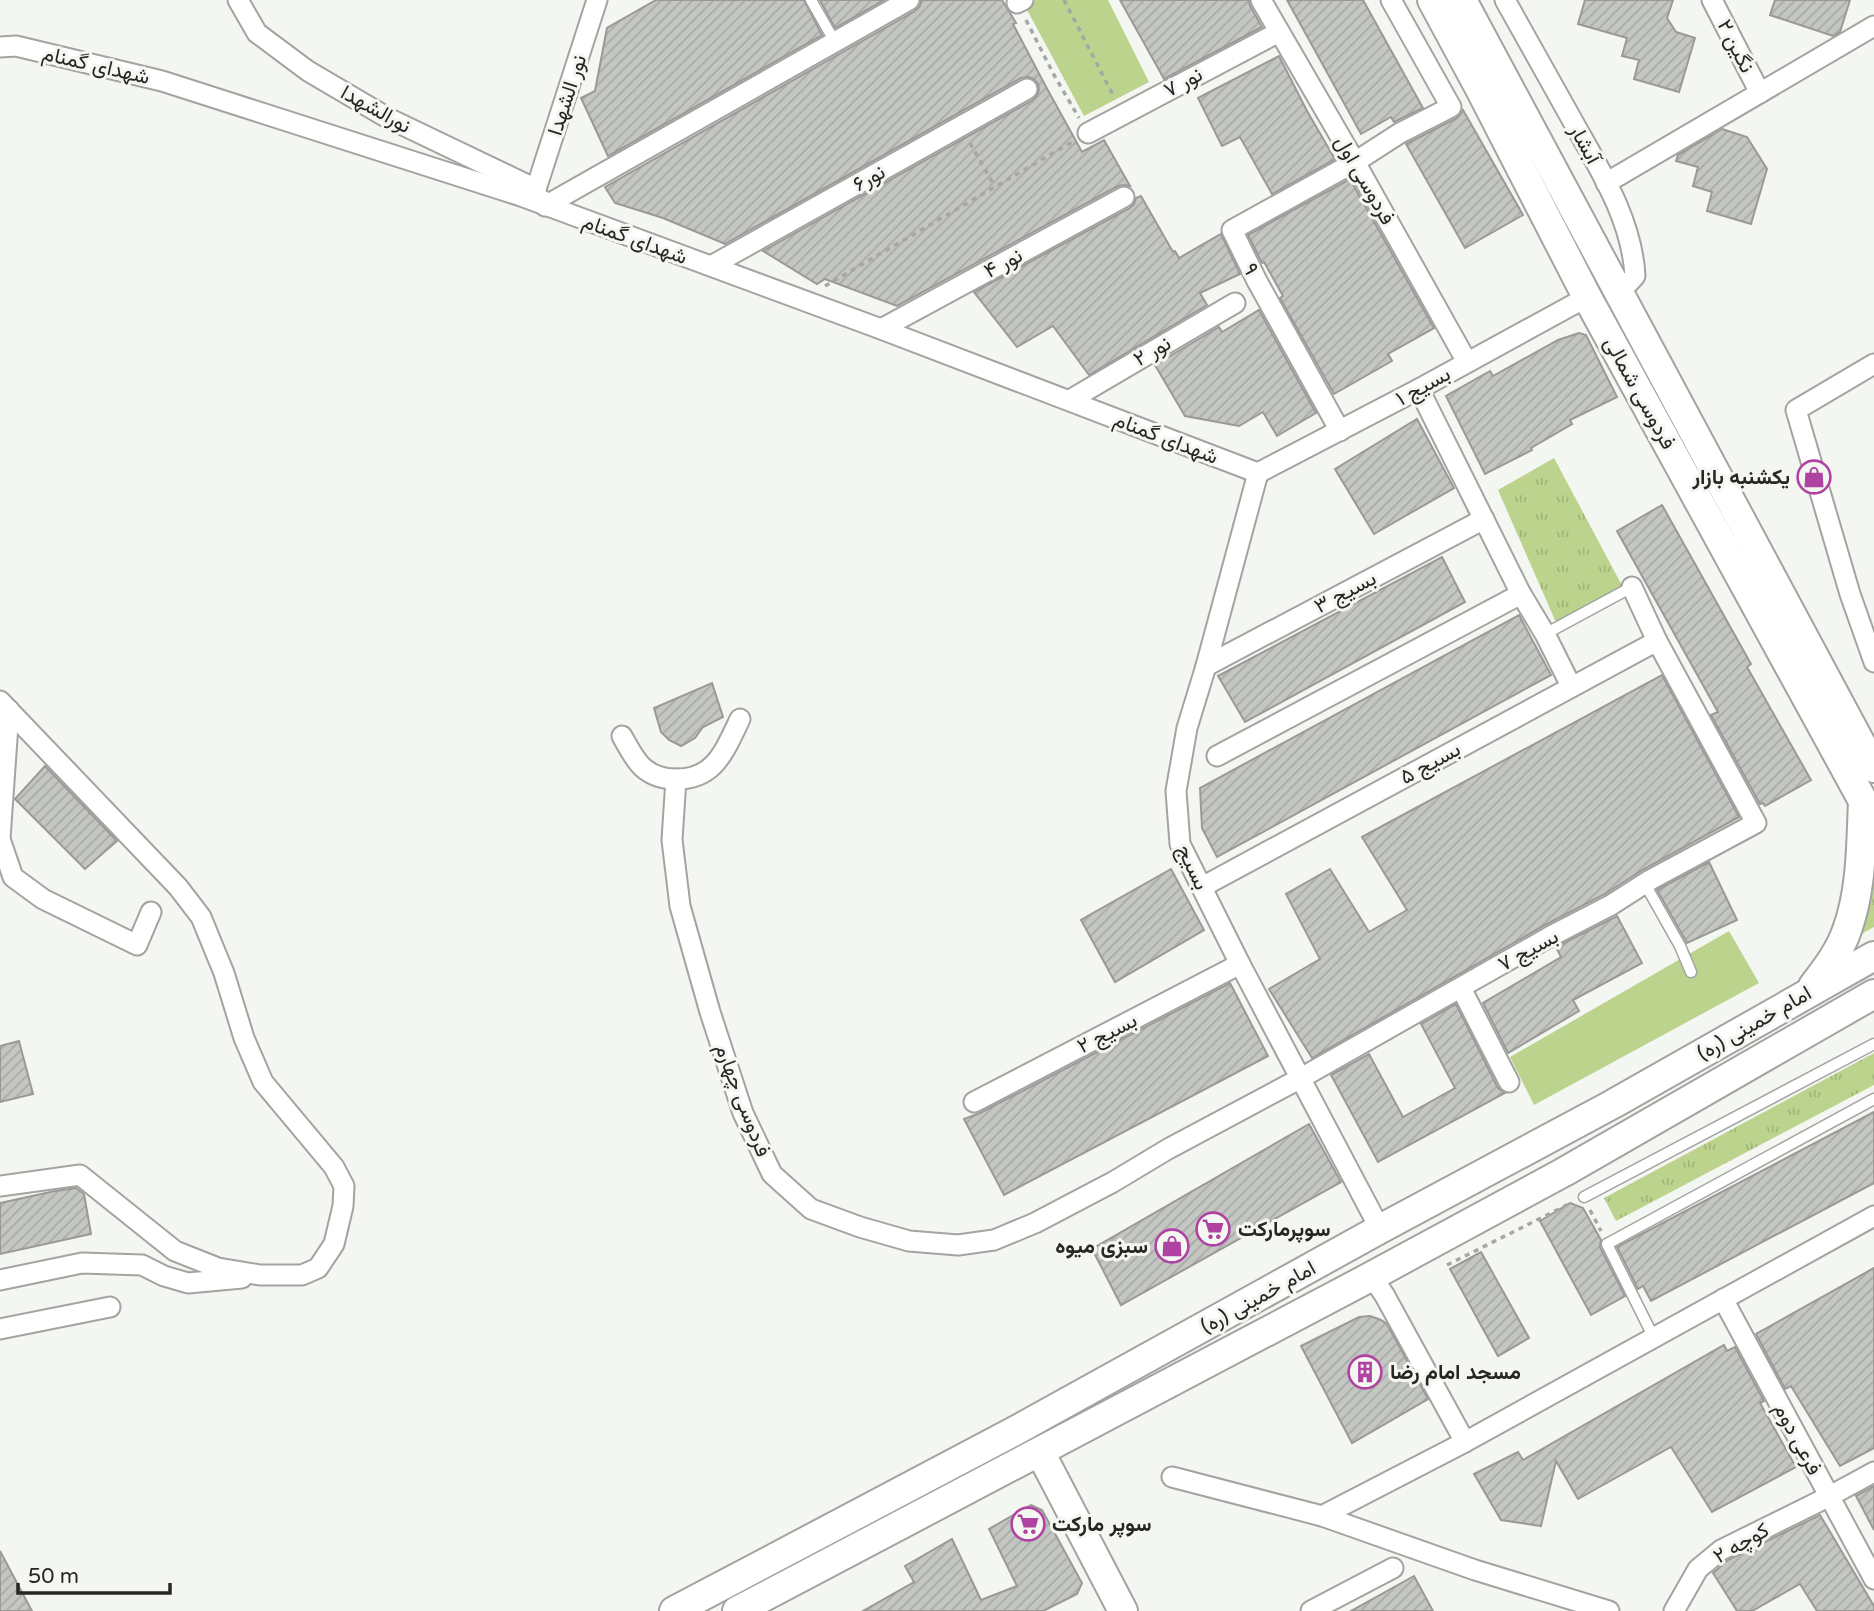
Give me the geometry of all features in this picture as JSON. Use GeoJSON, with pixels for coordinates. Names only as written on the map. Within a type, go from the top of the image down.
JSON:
{"type":"FeatureCollection","features":[{"type":"Feature","properties":{"kind":"main road","name":"فردوسی شمالی"},"geometry":{"type":"LineString","coordinates":[[1432,0],[1587,297],[1868,811]]}},
{"type":"Feature","properties":{"kind":"main road","name":"فردوسی شمالی"},"geometry":{"type":"LineString","coordinates":[[1462,0],[1871,760]]}},
{"type":"Feature","properties":{"kind":"main road"},"geometry":{"type":"LineString","coordinates":[[1808,992],[1832,960],[1847,932],[1855,901],[1868,811]]}},
{"type":"Feature","properties":{"kind":"main road","name":"امام خمینی (ره)"},"geometry":{"type":"LineString","coordinates":[[674,1611],[1013,1433],[1380,1229],[1613,1104],[1874,956]]}},
{"type":"Feature","properties":{"kind":"main road","name":"امام خمینی (ره)"},"geometry":{"type":"LineString","coordinates":[[737,1611],[1564,1172],[1874,994]]}},
{"type":"Feature","properties":{"kind":"main road"},"geometry":{"type":"LineString","coordinates":[[1040,1451],[1123,1611]]}},
{"type":"Feature","properties":{"kind":"street","name":"نورالشهدا"},"geometry":{"type":"LineString","coordinates":[[238,0],[257,33],[308,71],[388,118],[541,198]]}},
{"type":"Feature","properties":{"kind":"street"},"geometry":{"type":"LineString","coordinates":[[541,198],[835,43],[909,0]]}},
{"type":"Feature","properties":{"kind":"street","name":"فردوسی اول"},"geometry":{"type":"LineString","coordinates":[[1261,0],[1466,362]]}},
{"type":"Feature","properties":{"kind":"street"},"geometry":{"type":"LineString","coordinates":[[1355,162],[1400,133],[1451,107],[1391,0]]}},
{"type":"Feature","properties":{"kind":"street","name":"آبشار"},"geometry":{"type":"LineString","coordinates":[[1505,0],[1606,183],[1625,223],[1634,259],[1634,275],[1619,293]]}},
{"type":"Feature","properties":{"kind":"street","name":"نگین ۲"},"geometry":{"type":"LineString","coordinates":[[1712,0],[1760,93]]}},
{"type":"Feature","properties":{"kind":"street","name":"نور الشهدا"},"geometry":{"type":"LineString","coordinates":[[541,198],[600,3]]}},
{"type":"Feature","properties":{"kind":"street"},"geometry":{"type":"LineString","coordinates":[[1606,183],[1874,26]]}},
{"type":"Feature","properties":{"kind":"street","name":"نور ۷"},"geometry":{"type":"LineString","coordinates":[[1088,133],[1279,32]]}},
{"type":"Feature","properties":{"kind":"street","name":"شهدای گمنام"},"geometry":{"type":"LineString","coordinates":[[0,47],[16,46],[162,81],[508,192],[541,198],[711,266],[1258,473]]}},
{"type":"Feature","properties":{"kind":"street","name":"نور۶"},"geometry":{"type":"LineString","coordinates":[[711,266],[1027,89]]}},
{"type":"Feature","properties":{"kind":"street","name":"۹"},"geometry":{"type":"LineString","coordinates":[[1340,431],[1257,281],[1232,230],[1355,162]]}},
{"type":"Feature","properties":{"kind":"street","name":"نور ۴"},"geometry":{"type":"LineString","coordinates":[[881,329],[1124,197]]}},
{"type":"Feature","properties":{"kind":"street","name":"بسیج ۱"},"geometry":{"type":"LineString","coordinates":[[1258,473],[1587,297]]}},
{"type":"Feature","properties":{"kind":"street","name":"نور ۲"},"geometry":{"type":"LineString","coordinates":[[1070,400],[1234,303]]}},
{"type":"Feature","properties":{"kind":"street"},"geometry":{"type":"LineString","coordinates":[[1874,363],[1796,410],[1850,594],[1874,662]]}},
{"type":"Feature","properties":{"kind":"street"},"geometry":{"type":"LineString","coordinates":[[1419,388],[1521,594],[1571,686]]}},
{"type":"Feature","properties":{"kind":"street","name":"بسیج"},"geometry":{"type":"LineString","coordinates":[[1258,473],[1187,728],[1176,791],[1180,844],[1380,1229]]}},
{"type":"Feature","properties":{"kind":"street","name":"بسیج ۳"},"geometry":{"type":"LineString","coordinates":[[1206,666],[1484,519]]}},
{"type":"Feature","properties":{"kind":"street"},"geometry":{"type":"LineString","coordinates":[[1632,587],[1657,640]]}},
{"type":"Feature","properties":{"kind":"street"},"geometry":{"type":"LineString","coordinates":[[1217,757],[1521,594]]}},
{"type":"Feature","properties":{"kind":"street","name":"بسیج ۵"},"geometry":{"type":"LineString","coordinates":[[1202,887],[1657,640]]}},
{"type":"Feature","properties":{"kind":"street","name":"بسیج ۷"},"geometry":{"type":"LineString","coordinates":[[1301,1078],[1550,936],[1756,824],[1657,640]]}},
{"type":"Feature","properties":{"kind":"street"},"geometry":{"type":"LineString","coordinates":[[4,705],[0,839],[13,877],[43,899],[137,945],[151,912]]}},
{"type":"Feature","properties":{"kind":"street"},"geometry":{"type":"LineString","coordinates":[[0,1280],[82,1263],[142,1265],[164,1276],[188,1283],[260,1275],[302,1275],[318,1268],[334,1244],[343,1206],[344,1186],[334,1167],[263,1082],[244,1038],[224,973],[201,917],[178,887],[4,705]]}},
{"type":"Feature","properties":{"kind":"street"},"geometry":{"type":"LineString","coordinates":[[622,736],[634,757],[648,772],[658,778],[689,778],[702,775],[713,765],[728,745],[740,719]]}},
{"type":"Feature","properties":{"kind":"street","name":"فردوسی چهارم"},"geometry":{"type":"LineString","coordinates":[[677,779],[672,841],[680,906],[710,1012],[743,1113],[772,1174],[811,1209],[909,1241],[958,1245],[994,1240],[1035,1223],[1113,1182],[1168,1149],[1301,1078]]}},
{"type":"Feature","properties":{"kind":"street","name":"بسیج ۲"},"geometry":{"type":"LineString","coordinates":[[974,1102],[1240,964]]}},
{"type":"Feature","properties":{"kind":"street"},"geometry":{"type":"LineString","coordinates":[[1461,988],[1509,1082]]}},
{"type":"Feature","properties":{"kind":"street"},"geometry":{"type":"LineString","coordinates":[[0,1186],[79,1175],[175,1251],[218,1268],[260,1275]]}},
{"type":"Feature","properties":{"kind":"street"},"geometry":{"type":"LineString","coordinates":[[1322,1516],[1465,1442],[1874,1216]]}},
{"type":"Feature","properties":{"kind":"street"},"geometry":{"type":"LineString","coordinates":[[1372,1276],[1465,1442]]}},
{"type":"Feature","properties":{"kind":"street","name":"فرعی دوم"},"geometry":{"type":"LineString","coordinates":[[1723,1299],[1874,1578]]}},
{"type":"Feature","properties":{"kind":"street"},"geometry":{"type":"LineString","coordinates":[[0,1329],[110,1307]]}},
{"type":"Feature","properties":{"kind":"street","name":"کوچه ۲"},"geometry":{"type":"LineString","coordinates":[[1674,1611],[1698,1569],[1721,1550],[1874,1472]]}},
{"type":"Feature","properties":{"kind":"street"},"geometry":{"type":"LineString","coordinates":[[1172,1477],[1322,1516],[1475,1570],[1609,1611]]}},
{"type":"Feature","properties":{"kind":"street"},"geometry":{"type":"LineString","coordinates":[[1311,1611],[1392,1568]]}},
{"type":"Feature","properties":{"kind":"lane"},"geometry":{"type":"LineString","coordinates":[[811,0],[835,43]]}},
{"type":"Feature","properties":{"kind":"lane"},"geometry":{"type":"LineString","coordinates":[[1545,634],[1632,587]]}},
{"type":"Feature","properties":{"kind":"lane"},"geometry":{"type":"LineString","coordinates":[[1645,884],[1680,946],[1691,972]]}},
{"type":"Feature","properties":{"kind":"lane"},"geometry":{"type":"LineString","coordinates":[[1584,1196],[1874,1044]]}},
{"type":"Feature","properties":{"kind":"lane"},"geometry":{"type":"LineString","coordinates":[[1654,1338],[1607,1244],[1874,1099]]}},
{"type":"Feature","properties":{"kind":"path"},"geometry":{"type":"LineString","coordinates":[[1064,0],[1123,114]]}},
{"type":"Feature","properties":{"kind":"path"},"geometry":{"type":"LineString","coordinates":[[802,300],[1088,133],[1054,75],[1020,2]]}},
{"type":"Feature","properties":{"kind":"path"},"geometry":{"type":"LineString","coordinates":[[961,127],[995,187]]}},
{"type":"Feature","properties":{"kind":"path"},"geometry":{"type":"LineString","coordinates":[[1447,1265],[1584,1196],[1607,1244]]}},
{"type":"Feature","properties":{"kind":"green space"},"geometry":{"type":"Polygon","coordinates":[[[1036,0],[1108,0],[1149,82],[1084,116],[1025,6],[1036,0]]]}},
{"type":"Feature","properties":{"kind":"green space"},"geometry":{"type":"Polygon","coordinates":[[[1554,458],[1625,591],[1558,627],[1498,490],[1554,458]]]}},
{"type":"Feature","properties":{"kind":"green space"},"geometry":{"type":"Polygon","coordinates":[[[1872,880],[1874,927],[1858,936],[1869,905],[1872,880]]]}},
{"type":"Feature","properties":{"kind":"green space"},"geometry":{"type":"Polygon","coordinates":[[[1729,931],[1759,983],[1534,1105],[1510,1057],[1729,931]]]}},
{"type":"Feature","properties":{"kind":"green space"},"geometry":{"type":"Polygon","coordinates":[[[1874,1053],[1874,1085],[1616,1221],[1604,1198],[1874,1053]]]}},
{"type":"Feature","properties":{"kind":"building"},"geometry":{"type":"Polygon","coordinates":[[[656,0],[804,0],[822,35],[608,156],[581,98],[595,91],[607,28],[656,0]]]}},
{"type":"Feature","properties":{"kind":"building"},"geometry":{"type":"Polygon","coordinates":[[[820,0],[884,0],[835,28],[820,0]]]}},
{"type":"Feature","properties":{"kind":"building"},"geometry":{"type":"Polygon","coordinates":[[[921,0],[1002,0],[1082,152],[1104,140],[1130,186],[1118,186],[897,306],[825,279],[817,284],[763,251],[1033,100],[1039,90],[1038,84],[1028,77],[1021,78],[725,244],[663,218],[615,203],[605,187],[915,11],[921,0]]]}},
{"type":"Feature","properties":{"kind":"building"},"geometry":{"type":"Polygon","coordinates":[[[1120,0],[1249,0],[1262,27],[1164,79],[1120,0]]]}},
{"type":"Feature","properties":{"kind":"building"},"geometry":{"type":"Polygon","coordinates":[[[1287,0],[1363,0],[1423,108],[1394,122],[1391,117],[1361,134],[1287,0]]]}},
{"type":"Feature","properties":{"kind":"building"},"geometry":{"type":"Polygon","coordinates":[[[1585,0],[1673,0],[1667,18],[1676,32],[1695,38],[1679,92],[1634,79],[1639,60],[1622,56],[1627,38],[1578,24],[1585,0]]]}},
{"type":"Feature","properties":{"kind":"building"},"geometry":{"type":"Polygon","coordinates":[[[1775,0],[1850,0],[1840,32],[1833,36],[1770,15],[1775,0]]]}},
{"type":"Feature","properties":{"kind":"building"},"geometry":{"type":"Polygon","coordinates":[[[1279,56],[1335,159],[1272,194],[1240,137],[1222,146],[1198,98],[1279,56]]]}},
{"type":"Feature","properties":{"kind":"building"},"geometry":{"type":"Polygon","coordinates":[[[1463,110],[1523,215],[1465,248],[1406,144],[1457,118],[1463,110]]]}},
{"type":"Feature","properties":{"kind":"building"},"geometry":{"type":"Polygon","coordinates":[[[1722,129],[1747,137],[1767,169],[1751,224],[1707,211],[1712,192],[1693,186],[1698,167],[1676,161],[1678,155],[1722,129]]]}},
{"type":"Feature","properties":{"kind":"building"},"geometry":{"type":"Polygon","coordinates":[[[1350,179],[1434,328],[1388,354],[1392,361],[1334,394],[1248,235],[1350,179]]]}},
{"type":"Feature","properties":{"kind":"building"},"geometry":{"type":"Polygon","coordinates":[[[1141,196],[1179,258],[1221,234],[1240,274],[1200,293],[1207,305],[1089,375],[1053,326],[1017,347],[974,292],[1130,208],[1136,198],[1141,196]]]}},
{"type":"Feature","properties":{"kind":"building"},"geometry":{"type":"Polygon","coordinates":[[[1259,310],[1316,413],[1277,436],[1263,412],[1239,426],[1185,416],[1155,365],[1219,327],[1222,332],[1259,310]]]}},
{"type":"Feature","properties":{"kind":"building"},"geometry":{"type":"Polygon","coordinates":[[[1579,333],[1586,335],[1617,397],[1570,420],[1572,424],[1531,448],[1532,450],[1485,474],[1446,396],[1490,371],[1493,376],[1558,340],[1579,333]]]}},
{"type":"Feature","properties":{"kind":"building"},"geometry":{"type":"Polygon","coordinates":[[[1417,419],[1454,488],[1374,534],[1335,469],[1417,419]]]}},
{"type":"Feature","properties":{"kind":"building"},"geometry":{"type":"Polygon","coordinates":[[[1662,505],[1751,664],[1747,667],[1811,780],[1765,806],[1760,804],[1711,715],[1718,712],[1617,531],[1662,505]]]}},
{"type":"Feature","properties":{"kind":"building"},"geometry":{"type":"Polygon","coordinates":[[[1442,557],[1465,602],[1245,722],[1218,676],[1442,557]]]}},
{"type":"Feature","properties":{"kind":"building"},"geometry":{"type":"Polygon","coordinates":[[[1519,615],[1551,675],[1217,857],[1202,828],[1200,788],[1519,615]]]}},
{"type":"Feature","properties":{"kind":"building"},"geometry":{"type":"Polygon","coordinates":[[[1662,675],[1739,817],[1312,1058],[1269,989],[1320,959],[1286,894],[1330,869],[1369,932],[1407,910],[1362,837],[1662,675]]]}},
{"type":"Feature","properties":{"kind":"building"},"geometry":{"type":"Polygon","coordinates":[[[712,683],[723,717],[703,727],[695,738],[681,746],[669,740],[661,732],[654,708],[712,683]]]}},
{"type":"Feature","properties":{"kind":"building"},"geometry":{"type":"Polygon","coordinates":[[[45,766],[117,841],[85,869],[15,799],[45,766]]]}},
{"type":"Feature","properties":{"kind":"building"},"geometry":{"type":"Polygon","coordinates":[[[1709,862],[1737,920],[1687,943],[1657,890],[1709,862]]]}},
{"type":"Feature","properties":{"kind":"building"},"geometry":{"type":"Polygon","coordinates":[[[1171,869],[1204,930],[1115,982],[1081,920],[1171,869]]]}},
{"type":"Feature","properties":{"kind":"building"},"geometry":{"type":"Polygon","coordinates":[[[1617,916],[1642,963],[1573,1000],[1579,1011],[1508,1053],[1483,1003],[1561,957],[1556,947],[1617,916]]]}},
{"type":"Feature","properties":{"kind":"building"},"geometry":{"type":"Polygon","coordinates":[[[1230,983],[1268,1056],[1004,1195],[964,1119],[1230,983]]]}},
{"type":"Feature","properties":{"kind":"building"},"geometry":{"type":"Polygon","coordinates":[[[1456,1004],[1498,1088],[1505,1093],[1378,1162],[1331,1075],[1369,1054],[1403,1117],[1455,1088],[1421,1024],[1456,1004]]]}},
{"type":"Feature","properties":{"kind":"building"},"geometry":{"type":"Polygon","coordinates":[[[19,1041],[33,1094],[0,1102],[0,1046],[19,1041]]]}},
{"type":"Feature","properties":{"kind":"building"},"geometry":{"type":"Polygon","coordinates":[[[1874,1112],[1874,1183],[1651,1301],[1643,1286],[1638,1289],[1617,1247],[1874,1112]]]}},
{"type":"Feature","properties":{"kind":"building"},"geometry":{"type":"Polygon","coordinates":[[[1309,1124],[1341,1182],[1121,1305],[1092,1249],[1309,1124]]]}},
{"type":"Feature","properties":{"kind":"building"},"geometry":{"type":"Polygon","coordinates":[[[76,1188],[84,1194],[91,1234],[0,1254],[0,1203],[76,1188]]]}},
{"type":"Feature","properties":{"kind":"building"},"geometry":{"type":"Polygon","coordinates":[[[1570,1203],[1583,1208],[1601,1240],[1600,1247],[1625,1296],[1591,1315],[1540,1221],[1570,1203]]]}},
{"type":"Feature","properties":{"kind":"building"},"geometry":{"type":"Polygon","coordinates":[[[1481,1252],[1529,1338],[1498,1356],[1450,1269],[1481,1252]]]}},
{"type":"Feature","properties":{"kind":"building"},"geometry":{"type":"Polygon","coordinates":[[[1874,1268],[1874,1448],[1840,1466],[1791,1386],[1785,1389],[1756,1334],[1874,1268]]]}},
{"type":"Feature","properties":{"kind":"building","name":"مسجد امام رضا"},"geometry":{"type":"Polygon","coordinates":[[[1370,1316],[1387,1324],[1428,1399],[1352,1443],[1301,1346],[1359,1317],[1370,1316]]]}},
{"type":"Feature","properties":{"kind":"building"},"geometry":{"type":"Polygon","coordinates":[[[1724,1345],[1727,1351],[1735,1347],[1764,1401],[1760,1403],[1796,1467],[1712,1512],[1671,1447],[1578,1499],[1556,1461],[1541,1526],[1501,1520],[1474,1474],[1518,1452],[1523,1460],[1724,1345]]]}},
{"type":"Feature","properties":{"kind":"building"},"geometry":{"type":"Polygon","coordinates":[[[1874,1486],[1874,1530],[1856,1496],[1874,1486]]]}},
{"type":"Feature","properties":{"kind":"building"},"geometry":{"type":"Polygon","coordinates":[[[1031,1505],[1042,1510],[1082,1583],[1077,1594],[1043,1611],[863,1611],[914,1582],[905,1566],[952,1539],[981,1600],[1017,1586],[989,1529],[1031,1505]]]}},
{"type":"Feature","properties":{"kind":"building"},"geometry":{"type":"Polygon","coordinates":[[[1820,1515],[1874,1606],[1874,1611],[1817,1611],[1800,1584],[1752,1611],[1737,1611],[1713,1573],[1728,1560],[1820,1515]]]}},
{"type":"Feature","properties":{"kind":"building"},"geometry":{"type":"Polygon","coordinates":[[[0,1551],[32,1611],[0,1611],[0,1551]]]}},
{"type":"Feature","properties":{"kind":"building"},"geometry":{"type":"Polygon","coordinates":[[[1414,1576],[1433,1611],[1351,1611],[1414,1576]]]}},
{"type":"Feature","properties":{"kind":"place","name":"یکشنبه بازار"},"geometry":{"type":"Point","coordinates":[1814,477]}},
{"type":"Feature","properties":{"kind":"place","name":"سوپرمارکت"},"geometry":{"type":"Point","coordinates":[1213,1229]}},
{"type":"Feature","properties":{"kind":"place","name":"سبزی میوه"},"geometry":{"type":"Point","coordinates":[1172,1246]}},
{"type":"Feature","properties":{"kind":"place","name":"مسجد امام رضا"},"geometry":{"type":"Point","coordinates":[1365,1372]}},
{"type":"Feature","properties":{"kind":"place","name":"سوپر مارکت"},"geometry":{"type":"Point","coordinates":[1028,1524]}}]}
